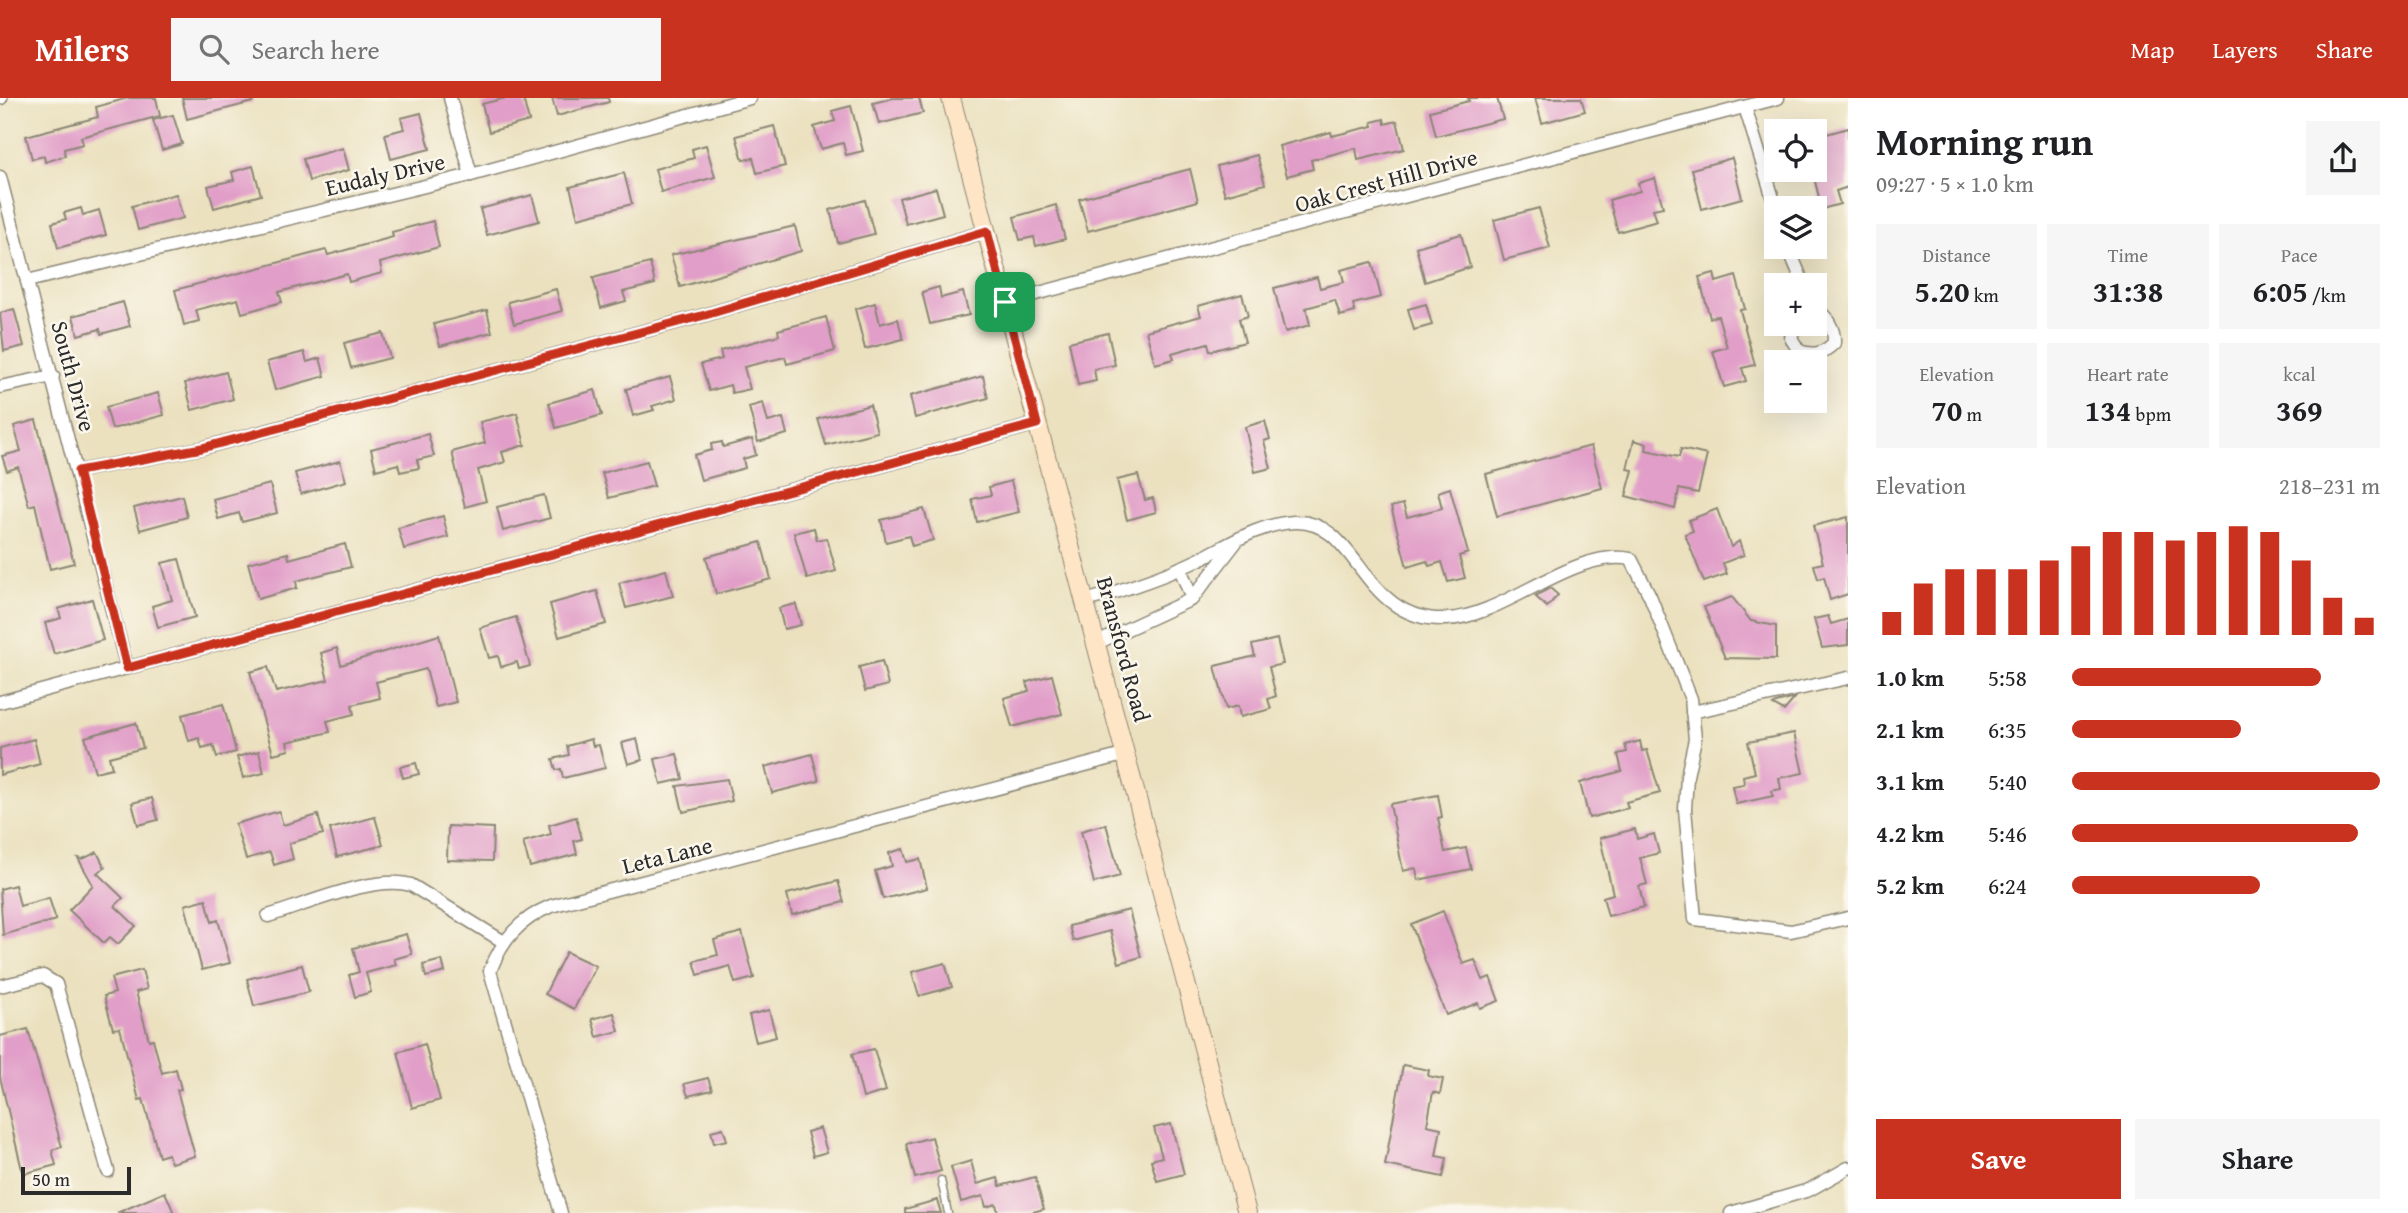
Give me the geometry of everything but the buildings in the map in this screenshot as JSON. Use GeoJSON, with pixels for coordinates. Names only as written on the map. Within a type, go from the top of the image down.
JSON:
{"type":"FeatureCollection","features":[{"type":"Feature","properties":{"kind":"street"},"geometry":{"type":"LineString","coordinates":[[450,98],[471,175]]}},
{"type":"Feature","properties":{"kind":"street","name":"Eudaly Drive"},"geometry":{"type":"LineString","coordinates":[[27,281],[471,175],[750,98]]}},
{"type":"Feature","properties":{"kind":"street","name":"Bransford Road"},"geometry":{"type":"LineString","coordinates":[[951,98],[1127,754],[1245,1212]]}},
{"type":"Feature","properties":{"kind":"street","name":"Oak Crest Hill Drive"},"geometry":{"type":"LineString","coordinates":[[1005,302],[1778,98]]}},
{"type":"Feature","properties":{"kind":"street"},"geometry":{"type":"LineString","coordinates":[[1745,107],[1772,196]]}},
{"type":"Feature","properties":{"kind":"street","name":"South Drive"},"geometry":{"type":"LineString","coordinates":[[0,177],[127,668]]}},
{"type":"Feature","properties":{"kind":"street"},"geometry":{"type":"LineString","coordinates":[[78,471],[202,448],[705,315],[987,231]]}},
{"type":"Feature","properties":{"kind":"street"},"geometry":{"type":"LineString","coordinates":[[1792,336],[1799,351],[1815,354],[1829,348],[1834,335],[1827,321]]}},
{"type":"Feature","properties":{"kind":"street"},"geometry":{"type":"LineString","coordinates":[[0,387],[52,376]]}},
{"type":"Feature","properties":{"kind":"street"},"geometry":{"type":"LineString","coordinates":[[0,702],[1037,424]]}},
{"type":"Feature","properties":{"kind":"street"},"geometry":{"type":"LineString","coordinates":[[1086,601],[1129,589],[1180,568],[1238,539],[1295,522],[1317,526],[1342,543],[1382,597],[1404,613],[1446,620],[1481,612],[1565,571],[1618,556],[1631,559],[1650,596],[1692,698],[1695,739],[1687,776],[1685,809],[1695,919],[1791,931],[1848,918]]}},
{"type":"Feature","properties":{"kind":"street"},"geometry":{"type":"LineString","coordinates":[[1097,643],[1192,599],[1238,539]]}},
{"type":"Feature","properties":{"kind":"street"},"geometry":{"type":"LineString","coordinates":[[1180,568],[1192,599]]}},
{"type":"Feature","properties":{"kind":"street"},"geometry":{"type":"LineString","coordinates":[[1692,712],[1848,678]]}},
{"type":"Feature","properties":{"kind":"street","name":"Leta Lane"},"geometry":{"type":"LineString","coordinates":[[561,1213],[491,986],[490,971],[505,942],[528,915],[551,906],[1127,754]]}},
{"type":"Feature","properties":{"kind":"street"},"geometry":{"type":"LineString","coordinates":[[268,916],[349,891],[398,881],[411,885],[505,942]]}},
{"type":"Feature","properties":{"kind":"street"},"geometry":{"type":"LineString","coordinates":[[0,986],[28,978],[50,979],[55,984],[108,1171]]}},
{"type":"Feature","properties":{"kind":"street"},"geometry":{"type":"LineString","coordinates":[[1731,1213],[1809,1190],[1848,1168]]}},
{"type":"Feature","properties":{"kind":"lane"},"geometry":{"type":"LineString","coordinates":[[941,1180],[948,1213]]}},
{"type":"Feature","properties":{"kind":"route"},"geometry":{"type":"LineString","coordinates":[[987,231],[1005,302],[1037,424],[127,668],[78,471],[202,448],[705,315],[869,269],[987,231]]}}]}
